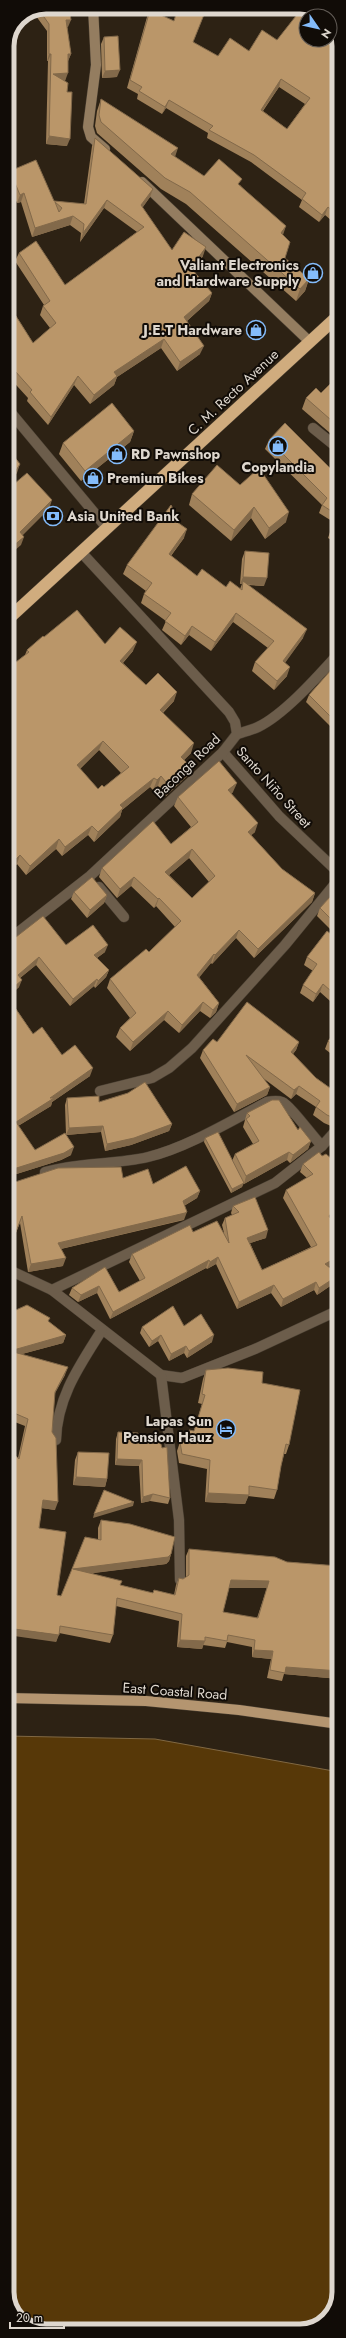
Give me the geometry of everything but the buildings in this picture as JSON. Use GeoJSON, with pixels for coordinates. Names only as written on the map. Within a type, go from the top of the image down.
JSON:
{"type":"FeatureCollection","features":[{"type":"Feature","properties":{"kind":"highway","name":"C. M. Recto Avenue"},"geometry":{"type":"LineString","coordinates":[[14,614],[332,322]]}},
{"type":"Feature","properties":{"kind":"main road","name":"East Coastal Road"},"geometry":{"type":"LineString","coordinates":[[14,1698],[146,1701],[239,1710],[332,1723]]}},
{"type":"Feature","properties":{"kind":"street"},"geometry":{"type":"LineString","coordinates":[[93,14],[96,65],[88,127],[91,137],[115,158]]}},
{"type":"Feature","properties":{"kind":"street"},"geometry":{"type":"LineString","coordinates":[[133,173],[310,342]]}},
{"type":"Feature","properties":{"kind":"street"},"geometry":{"type":"LineString","coordinates":[[14,416],[107,528]]}},
{"type":"Feature","properties":{"kind":"street"},"geometry":{"type":"LineString","coordinates":[[313,428],[332,443]]}},
{"type":"Feature","properties":{"kind":"street","name":"Baconga Road"},"geometry":{"type":"LineString","coordinates":[[14,936],[90,876],[223,752],[237,734],[235,722],[229,712],[81,552]]}},
{"type":"Feature","properties":{"kind":"street"},"geometry":{"type":"LineString","coordinates":[[237,734],[259,727],[280,711],[315,679],[332,661]]}},
{"type":"Feature","properties":{"kind":"street","name":"Santo Niño Street"},"geometry":{"type":"LineString","coordinates":[[223,752],[279,816],[332,866]]}},
{"type":"Feature","properties":{"kind":"street"},"geometry":{"type":"LineString","coordinates":[[90,876],[124,917]]}},
{"type":"Feature","properties":{"kind":"street"},"geometry":{"type":"LineString","coordinates":[[100,1091],[152,1078],[169,1068],[192,1048],[285,945],[332,888]]}},
{"type":"Feature","properties":{"kind":"street"},"geometry":{"type":"LineString","coordinates":[[36,1175],[64,1166],[148,1157],[202,1136],[267,1102],[274,1101],[283,1102],[290,1108],[322,1146]]}},
{"type":"Feature","properties":{"kind":"street"},"geometry":{"type":"LineString","coordinates":[[52,1290],[275,1183],[322,1146],[332,1135]]}},
{"type":"Feature","properties":{"kind":"street"},"geometry":{"type":"LineString","coordinates":[[14,1272],[52,1290],[161,1375],[182,1378],[255,1349],[332,1313]]}},
{"type":"Feature","properties":{"kind":"street"},"geometry":{"type":"LineString","coordinates":[[56,1440],[56,1421],[65,1394],[76,1370],[102,1330]]}},
{"type":"Feature","properties":{"kind":"street"},"geometry":{"type":"LineString","coordinates":[[161,1375],[179,1520],[180,1580]]}},
{"type":"Feature","properties":{"kind":"shaded area"},"geometry":{"type":"Polygon","coordinates":[[[14,1736],[155,1739],[332,1771],[332,2292],[328,2308],[320,2317],[308,2323],[44,2324],[32,2321],[23,2315],[15,2300],[14,1736]]]}},
{"type":"Feature","properties":{"kind":"place","name":"Valiant Electronics and Hardware Supply"},"geometry":{"type":"Point","coordinates":[313,273]}},
{"type":"Feature","properties":{"kind":"place","name":"J.E.T Hardware"},"geometry":{"type":"Point","coordinates":[256,330]}},
{"type":"Feature","properties":{"kind":"place","name":"Copylandia"},"geometry":{"type":"Point","coordinates":[278,446]}},
{"type":"Feature","properties":{"kind":"place","name":"RD Pawnshop"},"geometry":{"type":"Point","coordinates":[117,454]}},
{"type":"Feature","properties":{"kind":"place","name":"Premium Bikes"},"geometry":{"type":"Point","coordinates":[93,478]}},
{"type":"Feature","properties":{"kind":"place","name":"Asia United Bank"},"geometry":{"type":"Point","coordinates":[53,516]}},
{"type":"Feature","properties":{"kind":"place","name":"Lapas Sun Pension Hauz"},"geometry":{"type":"Point","coordinates":[226,1429]}}]}
